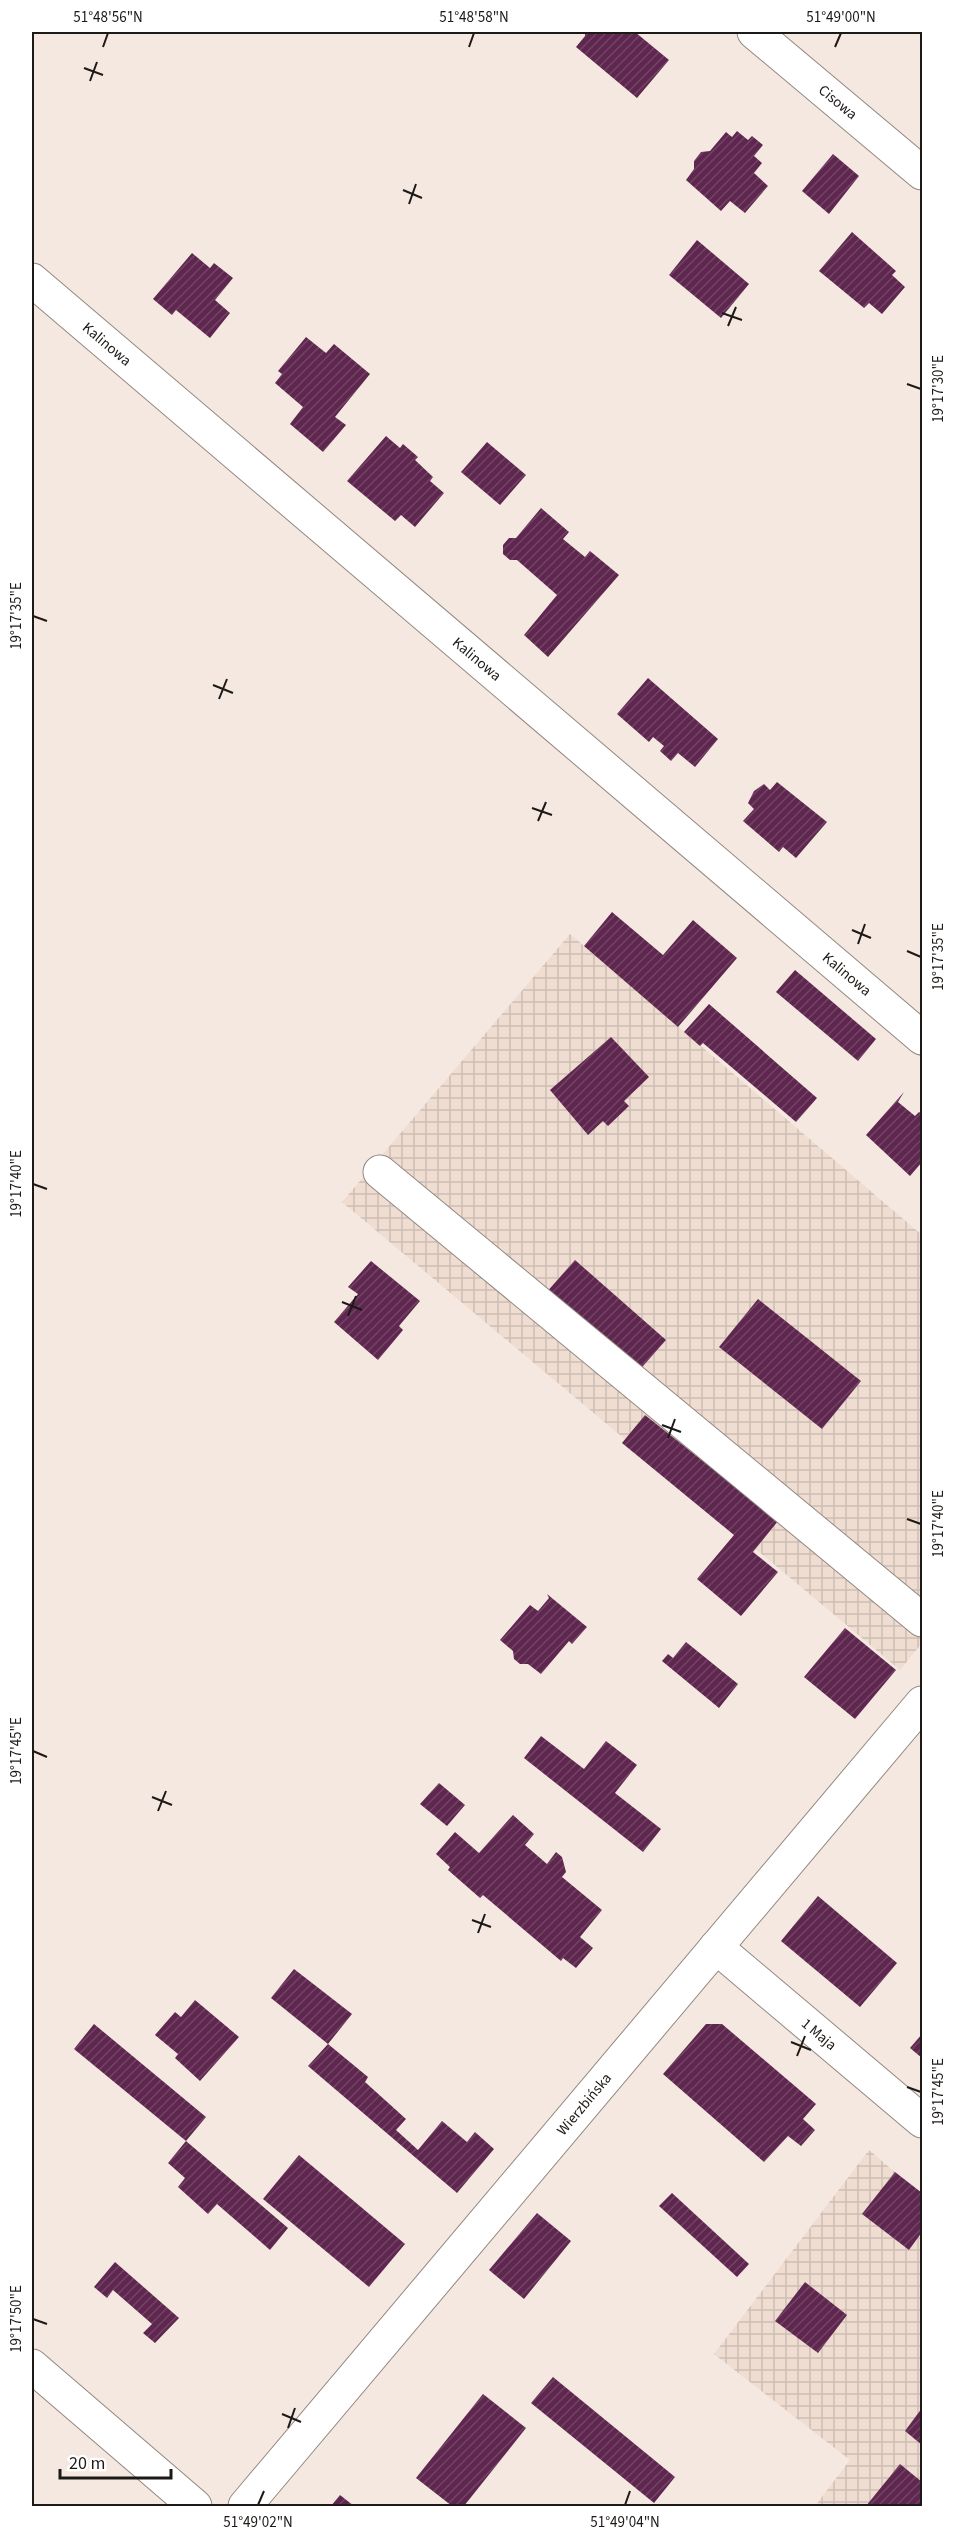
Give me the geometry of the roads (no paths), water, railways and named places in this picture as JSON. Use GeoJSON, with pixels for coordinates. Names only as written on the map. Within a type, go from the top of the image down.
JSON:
{"type":"FeatureCollection","features":[{"type":"Feature","properties":{"kind":"street","name":"Cisowa"},"geometry":{"type":"LineString","coordinates":[[754,32],[922,173]]}},
{"type":"Feature","properties":{"kind":"street","name":"Kalinowa"},"geometry":{"type":"LineString","coordinates":[[32,280],[922,1038]]}},
{"type":"Feature","properties":{"kind":"street"},"geometry":{"type":"LineString","coordinates":[[380,1172],[922,1620]]}},
{"type":"Feature","properties":{"kind":"street","name":"Wierzbińska"},"geometry":{"type":"LineString","coordinates":[[245,2506],[922,1703]]}},
{"type":"Feature","properties":{"kind":"street","name":"1 Maja"},"geometry":{"type":"LineString","coordinates":[[716,1947],[922,2121]]}},
{"type":"Feature","properties":{"kind":"street"},"geometry":{"type":"LineString","coordinates":[[32,2366],[195,2506]]}}]}
